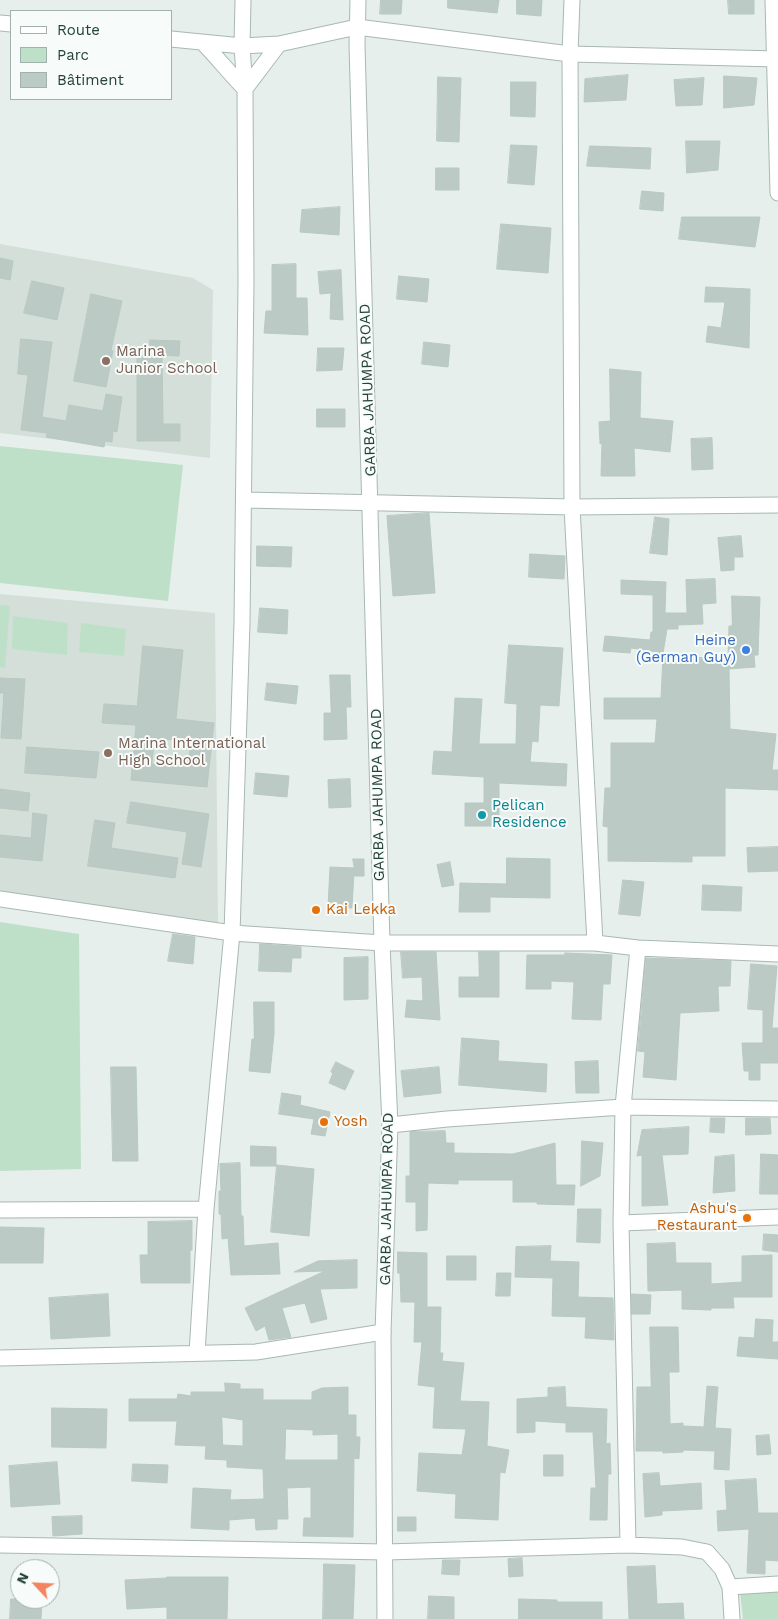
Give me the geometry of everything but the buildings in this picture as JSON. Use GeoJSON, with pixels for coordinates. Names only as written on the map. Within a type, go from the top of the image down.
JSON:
{"type":"FeatureCollection","features":[{"type":"Feature","properties":{"kind":"street"},"geometry":{"type":"LineString","coordinates":[[197,1353],[206,1209],[232,933],[242,633],[244,500],[246,292],[243,0]]}},
{"type":"Feature","properties":{"kind":"street","name":"GARBA JAHUMPA ROAD"},"geometry":{"type":"LineString","coordinates":[[358,0],[357,26],[382,943],[390,1125],[384,1332],[385,1619]]}},
{"type":"Feature","properties":{"kind":"street"},"geometry":{"type":"LineString","coordinates":[[572,0],[570,54],[572,507],[595,943]]}},
{"type":"Feature","properties":{"kind":"street"},"geometry":{"type":"LineString","coordinates":[[773,0],[778,193]]}},
{"type":"Feature","properties":{"kind":"street"},"geometry":{"type":"LineString","coordinates":[[172,39],[242,46],[279,44],[357,26],[570,54],[776,59]]}},
{"type":"Feature","properties":{"kind":"street"},"geometry":{"type":"LineString","coordinates":[[202,42],[218,57],[245,89]]}},
{"type":"Feature","properties":{"kind":"street"},"geometry":{"type":"LineString","coordinates":[[245,89],[279,44]]}},
{"type":"Feature","properties":{"kind":"street"},"geometry":{"type":"LineString","coordinates":[[244,500],[572,507],[778,505]]}},
{"type":"Feature","properties":{"kind":"street"},"geometry":{"type":"LineString","coordinates":[[0,899],[232,933],[382,943],[595,943],[638,948],[778,954]]}},
{"type":"Feature","properties":{"kind":"street"},"geometry":{"type":"LineString","coordinates":[[628,1545],[621,1222],[623,1107],[638,948]]}},
{"type":"Feature","properties":{"kind":"street"},"geometry":{"type":"LineString","coordinates":[[390,1125],[447,1119],[623,1107],[778,1109]]}},
{"type":"Feature","properties":{"kind":"street"},"geometry":{"type":"LineString","coordinates":[[0,1210],[206,1209]]}},
{"type":"Feature","properties":{"kind":"street"},"geometry":{"type":"LineString","coordinates":[[621,1222],[778,1217]]}},
{"type":"Feature","properties":{"kind":"street"},"geometry":{"type":"LineString","coordinates":[[0,1358],[256,1352],[384,1332]]}},
{"type":"Feature","properties":{"kind":"street"},"geometry":{"type":"LineString","coordinates":[[0,1545],[386,1552],[628,1545],[682,1547],[707,1552],[722,1569],[730,1587],[732,1619]]}},
{"type":"Feature","properties":{"kind":"street"},"geometry":{"type":"LineString","coordinates":[[730,1587],[778,1584]]}},
{"type":"Feature","properties":{"kind":"shaded area","name":"Marina Junior School"},"geometry":{"type":"Polygon","coordinates":[[[0,244],[193,278],[213,290],[210,458],[0,433],[0,244]]]}},
{"type":"Feature","properties":{"kind":"shaded area","name":"Marina International High School"},"geometry":{"type":"Polygon","coordinates":[[[0,594],[215,613],[218,924],[0,893],[0,594]]]}},
{"type":"Feature","properties":{"kind":"green space"},"geometry":{"type":"Polygon","coordinates":[[[0,446],[183,465],[168,601],[0,583],[0,446]]]}},
{"type":"Feature","properties":{"kind":"green space"},"geometry":{"type":"Polygon","coordinates":[[[0,605],[10,606],[5,668],[0,667],[0,605]]]}},
{"type":"Feature","properties":{"kind":"green space"},"geometry":{"type":"Polygon","coordinates":[[[13,616],[68,623],[67,655],[12,649],[13,616]]]}},
{"type":"Feature","properties":{"kind":"green space"},"geometry":{"type":"Polygon","coordinates":[[[81,623],[126,629],[124,656],[79,652],[81,623]]]}},
{"type":"Feature","properties":{"kind":"green space"},"geometry":{"type":"Polygon","coordinates":[[[0,922],[79,934],[81,1169],[0,1171],[0,922]]]}},
{"type":"Feature","properties":{"kind":"green space"},"geometry":{"type":"Polygon","coordinates":[[[778,1588],[778,1619],[743,1619],[740,1592],[778,1588]]]}},
{"type":"Feature","properties":{"kind":"place","name":"Marina Junior School"},"geometry":{"type":"Point","coordinates":[106,361]}},
{"type":"Feature","properties":{"kind":"place","name":"Heine (German Guy)"},"geometry":{"type":"Point","coordinates":[746,650]}},
{"type":"Feature","properties":{"kind":"place","name":"Marina International High School"},"geometry":{"type":"Point","coordinates":[108,753]}},
{"type":"Feature","properties":{"kind":"place","name":"Pelican Residence"},"geometry":{"type":"Point","coordinates":[482,815]}},
{"type":"Feature","properties":{"kind":"place","name":"Kai Lekka"},"geometry":{"type":"Point","coordinates":[316,910]}},
{"type":"Feature","properties":{"kind":"place","name":"Yosh"},"geometry":{"type":"Point","coordinates":[324,1122]}},
{"type":"Feature","properties":{"kind":"place","name":"Ashu's Restaurant"},"geometry":{"type":"Point","coordinates":[747,1218]}}]}
